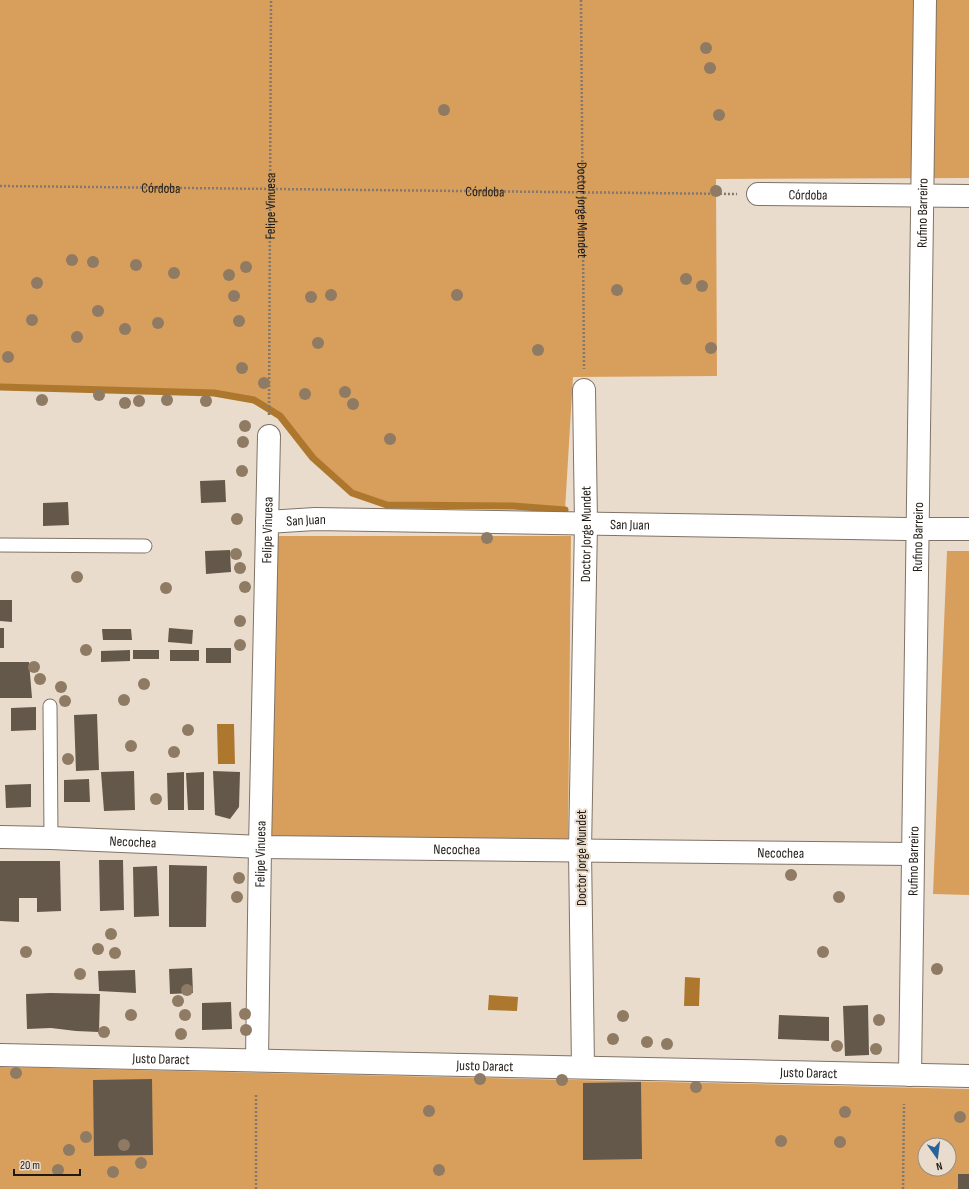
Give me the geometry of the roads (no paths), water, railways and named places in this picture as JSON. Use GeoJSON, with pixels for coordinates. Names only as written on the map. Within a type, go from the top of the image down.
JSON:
{"type":"FeatureCollection","features":[{"type":"Feature","properties":{"kind":"street","name":"Rufino Barreiro"},"geometry":{"type":"LineString","coordinates":[[910,1075],[926,0]]}},
{"type":"Feature","properties":{"kind":"street","name":"Córdoba"},"geometry":{"type":"LineString","coordinates":[[758,194],[969,196]]}},
{"type":"Feature","properties":{"kind":"street","name":"Doctor Jorge Mundet"},"geometry":{"type":"LineString","coordinates":[[583,1067],[580,850],[586,523],[584,390]]}},
{"type":"Feature","properties":{"kind":"street","name":"Felipe Vinuesa"},"geometry":{"type":"LineString","coordinates":[[257,1060],[269,436]]}},
{"type":"Feature","properties":{"kind":"street","name":"San Juan"},"geometry":{"type":"LineString","coordinates":[[267,522],[315,519],[969,529]]}},
{"type":"Feature","properties":{"kind":"street","name":"Necochea"},"geometry":{"type":"LineString","coordinates":[[0,837],[260,847],[913,854]]}},
{"type":"Feature","properties":{"kind":"street","name":"Justo Daract"},"geometry":{"type":"LineString","coordinates":[[0,1055],[969,1076]]}},
{"type":"Feature","properties":{"kind":"lane"},"geometry":{"type":"LineString","coordinates":[[0,545],[145,546]]}},
{"type":"Feature","properties":{"kind":"lane"},"geometry":{"type":"LineString","coordinates":[[50,706],[51,838]]}},
{"type":"Feature","properties":{"kind":"waterway"},"geometry":{"type":"LineString","coordinates":[[0,387],[214,393],[254,400],[280,416],[313,458],[352,493],[387,505],[513,506],[565,510]]}}]}
